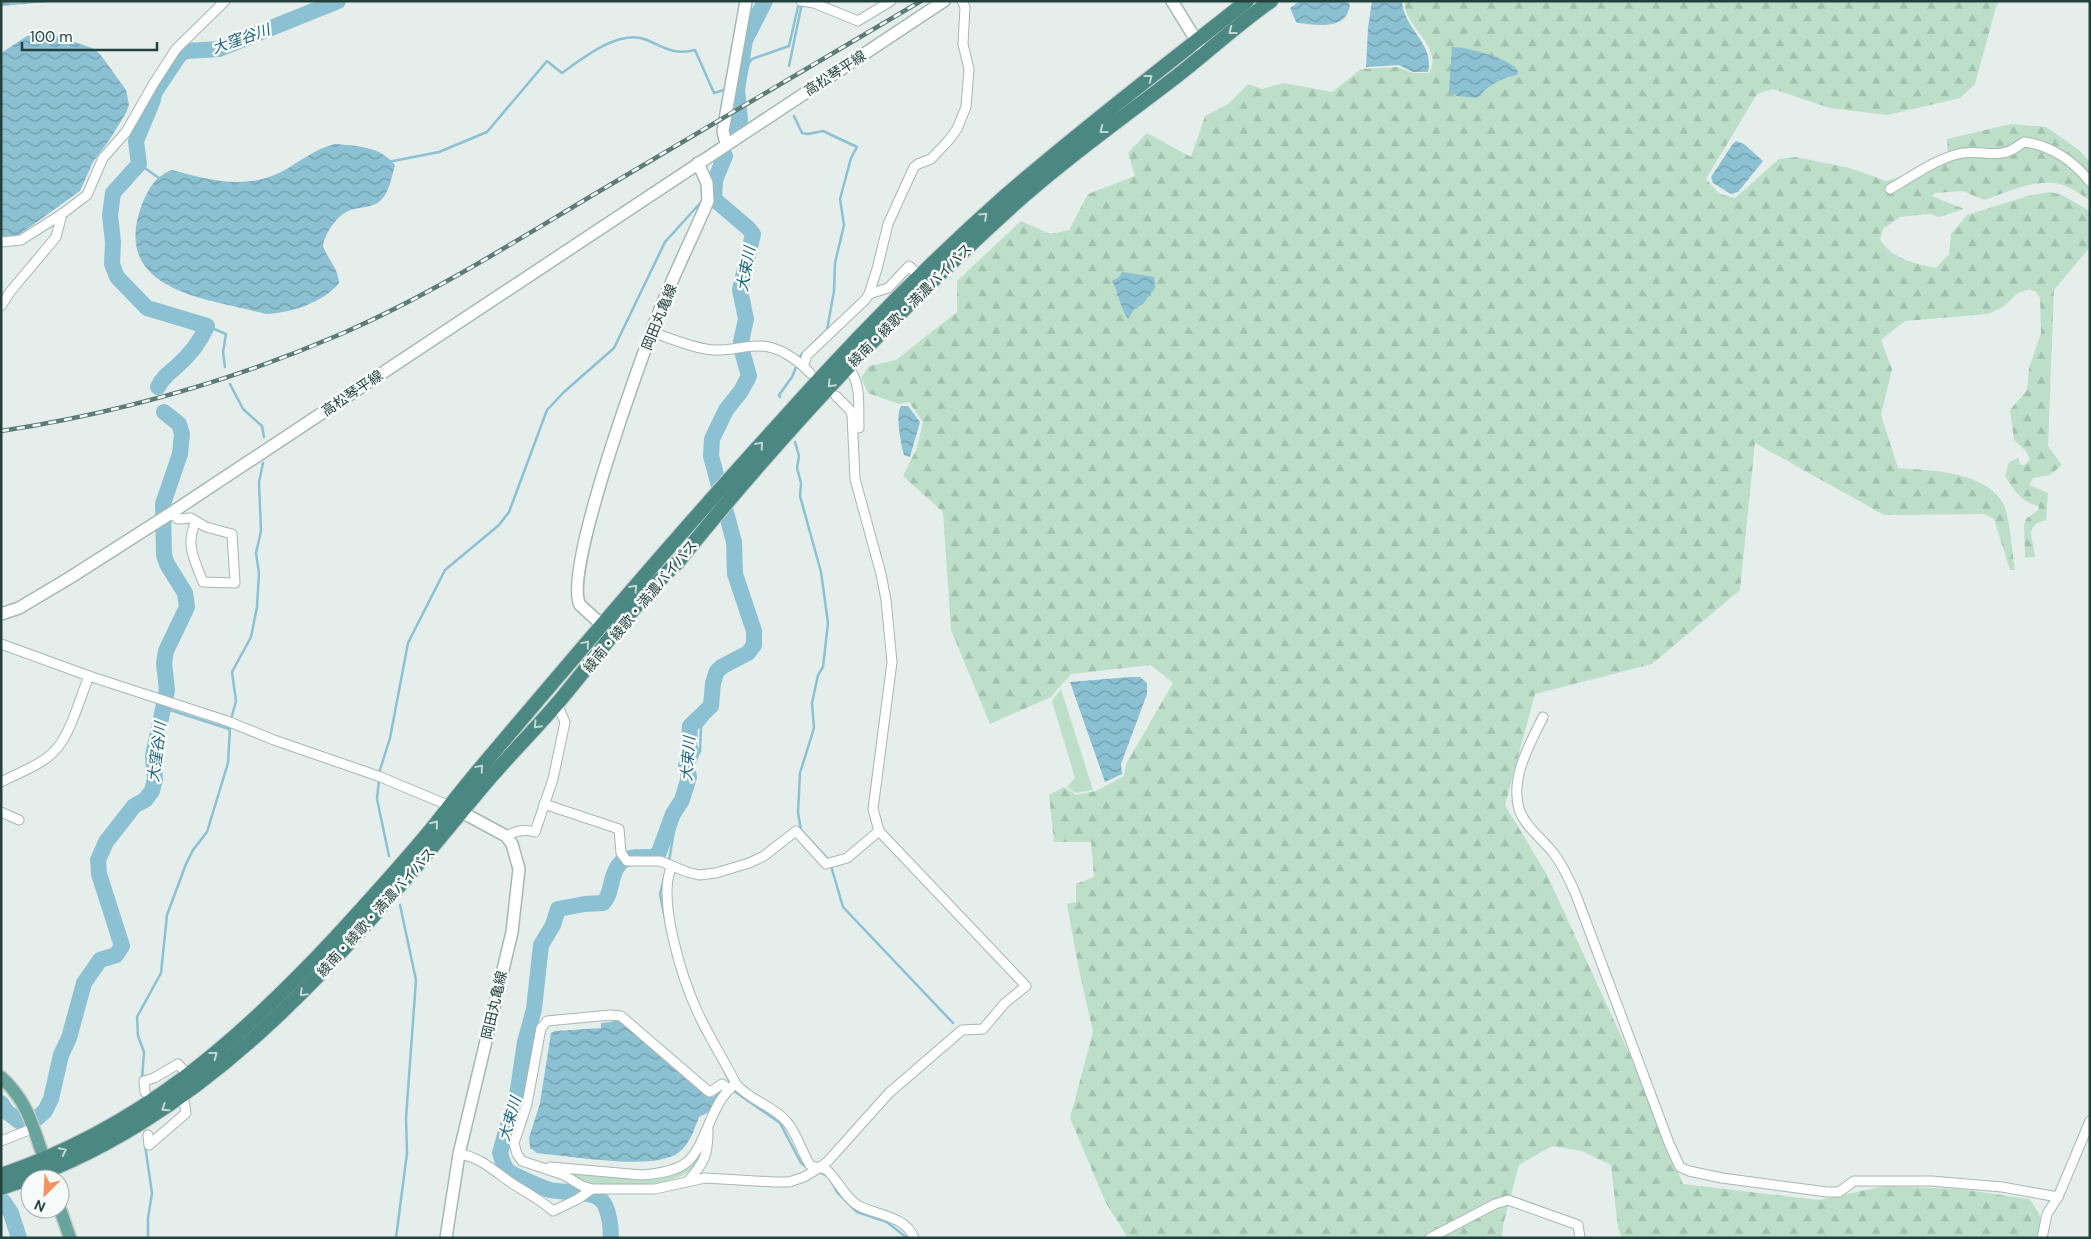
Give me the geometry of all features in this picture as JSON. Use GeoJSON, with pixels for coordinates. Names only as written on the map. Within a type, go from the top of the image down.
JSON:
{"type":"FeatureCollection","features":[{"type":"Feature","properties":{"kind":"highway","name":"綾南・綾歌・満濃バイパス"},"geometry":{"type":"LineString","coordinates":[[1,1188],[54,1168],[102,1146],[183,1096],[265,1030],[366,927],[456,809],[602,625],[708,502],[839,358],[920,276],[1002,199],[1097,119],[1247,1]]}},
{"type":"Feature","properties":{"kind":"highway","name":"綾南・綾歌・満濃バイパス"},"geometry":{"type":"LineString","coordinates":[[1,1175],[50,1157],[97,1134],[152,1102],[188,1076],[260,1015],[557,704],[613,635],[663,576],[677,563],[785,434],[848,366],[929,284],[1010,208],[1102,131],[1178,75],[1270,1]]}},
{"type":"Feature","properties":{"kind":"main road"},"geometry":{"type":"LineString","coordinates":[[698,163],[726,144],[723,131],[746,1]]}},
{"type":"Feature","properties":{"kind":"main road","name":"高松琴平線"},"geometry":{"type":"LineString","coordinates":[[726,144],[944,1]]}},
{"type":"Feature","properties":{"kind":"main road"},"geometry":{"type":"LineString","coordinates":[[1172,1],[1204,53]]}},
{"type":"Feature","properties":{"kind":"main road","name":"高松琴平線"},"geometry":{"type":"LineString","coordinates":[[1,614],[19,608],[166,516],[698,163]]}},
{"type":"Feature","properties":{"kind":"main road","name":"岡田丸亀線"},"geometry":{"type":"LineString","coordinates":[[613,635],[577,600],[586,532],[651,332],[708,198],[707,182],[698,163]]}},
{"type":"Feature","properties":{"kind":"main road"},"geometry":{"type":"LineString","coordinates":[[456,809],[506,836]]}},
{"type":"Feature","properties":{"kind":"main road","name":"岡田丸亀線"},"geometry":{"type":"LineString","coordinates":[[446,1238],[458,1154],[512,932],[519,869],[512,844],[506,836]]}},
{"type":"Feature","properties":{"kind":"main road"},"geometry":{"type":"LineString","coordinates":[[1,1077],[18,1095],[28,1110],[41,1150]]}},
{"type":"Feature","properties":{"kind":"main road"},"geometry":{"type":"LineString","coordinates":[[63,1219],[70,1238]]}},
{"type":"Feature","properties":{"kind":"street"},"geometry":{"type":"LineString","coordinates":[[1,242],[21,240],[62,214],[87,195],[104,158],[126,132],[176,49],[225,1]]}},
{"type":"Feature","properties":{"kind":"street"},"geometry":{"type":"LineString","coordinates":[[802,2],[814,3],[858,22],[891,1]]}},
{"type":"Feature","properties":{"kind":"street"},"geometry":{"type":"LineString","coordinates":[[800,363],[865,300],[869,294],[877,269],[888,224],[914,167],[931,158],[957,129],[966,107],[969,69],[963,44],[965,7],[962,1]]}},
{"type":"Feature","properties":{"kind":"street"},"geometry":{"type":"LineString","coordinates":[[1890,189],[1927,165],[1944,158],[1961,153],[1998,154],[2009,152],[2024,142],[2035,143],[2060,155],[2079,167],[2090,182]]}},
{"type":"Feature","properties":{"kind":"street"},"geometry":{"type":"LineString","coordinates":[[1,306],[10,292],[56,237],[62,214]]}},
{"type":"Feature","properties":{"kind":"street"},"geometry":{"type":"LineString","coordinates":[[869,294],[888,288],[909,266],[920,276]]}},
{"type":"Feature","properties":{"kind":"street"},"geometry":{"type":"LineString","coordinates":[[651,332],[705,348],[770,347],[782,351],[800,363],[810,373]]}},
{"type":"Feature","properties":{"kind":"street"},"geometry":{"type":"LineString","coordinates":[[848,366],[858,383],[859,434],[854,436]]}},
{"type":"Feature","properties":{"kind":"street"},"geometry":{"type":"LineString","coordinates":[[816,1170],[906,1078],[962,1030],[983,1029],[1005,1002],[1026,986],[879,831],[873,808],[892,662],[886,600],[881,574],[855,479],[852,416],[850,410],[836,396]]}},
{"type":"Feature","properties":{"kind":"street"},"geometry":{"type":"LineString","coordinates":[[166,516],[178,519],[191,518],[196,521],[206,527],[232,534],[235,583],[203,582],[193,556],[190,534],[196,521]]}},
{"type":"Feature","properties":{"kind":"street"},"geometry":{"type":"LineString","coordinates":[[1,644],[165,702],[227,721],[274,740],[380,777],[456,809]]}},
{"type":"Feature","properties":{"kind":"street"},"geometry":{"type":"LineString","coordinates":[[1,782],[38,763],[57,748],[73,718],[89,676]]}},
{"type":"Feature","properties":{"kind":"street"},"geometry":{"type":"LineString","coordinates":[[506,836],[515,831],[535,832],[553,779],[565,722],[557,704]]}},
{"type":"Feature","properties":{"kind":"street"},"geometry":{"type":"LineString","coordinates":[[1542,717],[1523,758],[1518,779],[1519,808],[1525,821],[1554,853],[1576,895],[1669,1143],[1680,1167],[1722,1178],[1828,1192],[1839,1192],[1854,1181],[1931,1181],[2002,1187],[2058,1197]]}},
{"type":"Feature","properties":{"kind":"street"},"geometry":{"type":"LineString","coordinates":[[544,804],[620,829],[624,859],[660,861],[698,875],[716,873],[749,863],[764,856],[796,830],[826,864],[846,858],[879,831]]}},
{"type":"Feature","properties":{"kind":"street"},"geometry":{"type":"LineString","coordinates":[[1,812],[19,820]]}},
{"type":"Feature","properties":{"kind":"street"},"geometry":{"type":"LineString","coordinates":[[669,865],[666,893],[677,950],[698,1012],[730,1087]]}},
{"type":"Feature","properties":{"kind":"street"},"geometry":{"type":"LineString","coordinates":[[816,1170],[810,1165],[785,1120],[758,1100],[730,1087],[722,1084],[710,1092],[708,1091],[622,1016],[610,1015],[548,1021],[541,1028],[527,1104],[514,1143],[517,1154],[522,1161],[564,1175],[591,1190],[655,1189],[688,1181],[714,1178],[789,1182],[824,1168],[831,1174],[850,1200],[900,1222],[912,1232],[914,1238]]}},
{"type":"Feature","properties":{"kind":"street"},"geometry":{"type":"LineString","coordinates":[[145,1092],[144,1081],[154,1078],[178,1064],[188,1076]]}},
{"type":"Feature","properties":{"kind":"street"},"geometry":{"type":"LineString","coordinates":[[545,1169],[548,1167],[642,1175],[679,1168],[694,1157],[720,1098],[730,1087]]}},
{"type":"Feature","properties":{"kind":"street"},"geometry":{"type":"LineString","coordinates":[[148,1135],[150,1145],[186,1113],[183,1096]]}},
{"type":"Feature","properties":{"kind":"street"},"geometry":{"type":"LineString","coordinates":[[2042,1238],[2047,1214],[2058,1197],[2090,1121]]}},
{"type":"Feature","properties":{"kind":"street"},"geometry":{"type":"LineString","coordinates":[[1,1141],[34,1128]]}},
{"type":"Feature","properties":{"kind":"street"},"geometry":{"type":"LineString","coordinates":[[688,1181],[698,1170],[708,1150],[708,1128]]}},
{"type":"Feature","properties":{"kind":"street"},"geometry":{"type":"LineString","coordinates":[[458,1154],[470,1155],[486,1164],[512,1184],[544,1203],[552,1210],[591,1190]]}},
{"type":"Feature","properties":{"kind":"street"},"geometry":{"type":"LineString","coordinates":[[1430,1238],[1495,1204],[1508,1200],[1578,1224],[1580,1238]]}},
{"type":"Feature","properties":{"kind":"green space"},"geometry":{"type":"Polygon","coordinates":[[[1404,1],[2000,1],[1996,7],[1975,84],[1960,98],[1887,115],[1830,108],[1773,89],[1757,94],[1706,179],[1720,194],[1735,198],[1779,159],[1796,157],[1850,168],[1886,181],[1948,162],[1947,139],[2011,124],[2046,127],[2079,150],[2090,162],[2090,200],[2066,186],[2053,183],[2023,186],[1984,200],[1963,191],[1935,193],[1932,196],[1964,209],[1939,217],[1929,214],[1900,217],[1883,229],[1880,239],[1897,256],[1936,268],[1949,254],[1951,234],[1967,215],[2028,196],[2049,192],[2060,194],[2090,211],[2090,247],[2054,290],[2048,446],[2062,465],[2050,475],[2033,478],[2029,485],[2048,493],[2046,520],[2034,526],[2031,534],[2035,557],[2025,558],[2024,525],[2026,519],[2038,510],[2039,506],[2023,499],[2005,476],[2009,462],[2018,458],[2021,465],[2025,465],[2030,459],[2026,451],[2014,440],[2010,410],[2027,390],[2029,368],[2041,333],[2040,298],[2036,292],[2029,289],[2018,293],[2003,307],[1988,314],[1905,321],[1881,340],[1892,369],[1881,415],[1898,468],[1957,474],[1984,485],[1995,493],[2006,510],[2015,570],[2010,570],[1994,519],[1984,514],[1884,515],[1755,443],[1740,590],[1652,664],[1535,694],[1505,805],[1547,875],[1629,1053],[1683,1184],[1819,1200],[1885,1186],[1959,1189],[2029,1199],[2037,1209],[2040,1217],[2036,1238],[1622,1238],[1618,1228],[1611,1165],[1582,1151],[1552,1146],[1519,1165],[1503,1225],[1502,1238],[1128,1238],[1106,1203],[1070,1118],[1093,1032],[1067,904],[1076,902],[1076,884],[1094,877],[1091,842],[1054,842],[1049,795],[1064,787],[1076,795],[1096,791],[1124,776],[1126,764],[1173,683],[1151,665],[1071,674],[1051,697],[990,724],[951,630],[943,512],[903,476],[916,450],[923,422],[909,402],[899,404],[868,393],[861,378],[869,366],[896,360],[957,312],[957,281],[1021,221],[1050,234],[1069,230],[1088,194],[1135,176],[1128,153],[1147,133],[1191,157],[1205,116],[1228,104],[1248,84],[1262,89],[1283,83],[1332,92],[1361,69],[1397,67],[1414,73],[1429,73],[1432,54],[1406,11],[1404,1]],[[1498,58],[1477,98],[1495,83],[1517,75],[1498,58]]]}},
{"type":"Feature","properties":{"kind":"green space"},"geometry":{"type":"Polygon","coordinates":[[[1061,689],[1093,790],[1076,793],[1067,787],[1075,778],[1052,701],[1061,689]]]}},
{"type":"Feature","properties":{"kind":"green space"},"geometry":{"type":"Polygon","coordinates":[[[706,1138],[703,1153],[697,1164],[688,1172],[663,1182],[635,1185],[592,1185],[583,1183],[555,1170],[634,1177],[682,1169],[693,1163],[706,1138]]]}},
{"type":"Feature","properties":{"kind":"water"},"geometry":{"type":"Polygon","coordinates":[[[1,1],[60,1],[1,6],[1,1]]]}},
{"type":"Feature","properties":{"kind":"water"},"geometry":{"type":"Polygon","coordinates":[[[1300,1],[1343,1],[1350,4],[1348,13],[1338,22],[1314,25],[1296,22],[1290,8],[1300,1]]]}},
{"type":"Feature","properties":{"kind":"water"},"geometry":{"type":"Polygon","coordinates":[[[1372,1],[1402,1],[1407,20],[1427,53],[1429,62],[1428,72],[1413,72],[1399,65],[1366,67],[1368,28],[1372,1]]]}},
{"type":"Feature","properties":{"kind":"water"},"geometry":{"type":"Polygon","coordinates":[[[42,31],[92,48],[100,54],[126,90],[129,105],[110,139],[93,162],[80,191],[20,234],[13,237],[1,236],[1,53],[27,36],[42,31]]]}},
{"type":"Feature","properties":{"kind":"water"},"geometry":{"type":"Polygon","coordinates":[[[1452,47],[1478,51],[1500,59],[1515,67],[1518,72],[1517,75],[1495,83],[1477,98],[1457,96],[1449,90],[1452,47]]]}},
{"type":"Feature","properties":{"kind":"water"},"geometry":{"type":"Polygon","coordinates":[[[1736,141],[1744,144],[1763,161],[1738,192],[1731,194],[1713,183],[1711,177],[1736,141]]]}},
{"type":"Feature","properties":{"kind":"water"},"geometry":{"type":"Polygon","coordinates":[[[335,144],[368,148],[382,154],[395,165],[386,194],[380,201],[348,211],[338,218],[330,229],[323,246],[337,272],[339,283],[324,296],[306,306],[285,312],[266,314],[220,303],[173,288],[154,275],[141,259],[135,238],[140,210],[145,197],[160,176],[172,170],[227,182],[254,181],[281,172],[314,152],[335,144]]]}},
{"type":"Feature","properties":{"kind":"water"},"geometry":{"type":"Polygon","coordinates":[[[1122,272],[1154,277],[1155,288],[1143,304],[1135,308],[1128,319],[1112,281],[1119,277],[1122,272]]]}},
{"type":"Feature","properties":{"kind":"water"},"geometry":{"type":"Polygon","coordinates":[[[901,406],[908,406],[920,422],[910,457],[904,455],[900,437],[899,410],[901,406]]]}},
{"type":"Feature","properties":{"kind":"water"},"geometry":{"type":"Polygon","coordinates":[[[1140,677],[1147,683],[1147,694],[1121,764],[1122,774],[1105,782],[1070,682],[1140,677]]]}},
{"type":"Feature","properties":{"kind":"water"},"geometry":{"type":"Polygon","coordinates":[[[617,1021],[625,1023],[639,1038],[704,1094],[712,1096],[715,1101],[711,1111],[699,1117],[686,1145],[678,1153],[666,1158],[631,1162],[537,1153],[530,1148],[529,1138],[540,1103],[551,1033],[555,1031],[601,1028],[601,1023],[617,1021]]]}},
{"type":"Feature","properties":{"kind":"waterway","name":"大窪谷川"},"geometry":{"type":"LineString","coordinates":[[158,387],[164,378],[194,348],[207,326],[147,308],[117,277],[112,264],[113,242],[110,215],[113,193],[139,164],[136,141],[153,100],[154,93],[180,54],[187,51],[219,49],[338,1]]}},
{"type":"Feature","properties":{"kind":"waterway","name":"大束川"},"geometry":{"type":"LineString","coordinates":[[735,130],[740,120],[737,90],[745,40],[765,1]]}},
{"type":"Feature","properties":{"kind":"waterway"},"geometry":{"type":"LineString","coordinates":[[822,1],[828,4],[829,1]]}},
{"type":"Feature","properties":{"kind":"waterway"},"geometry":{"type":"LineString","coordinates":[[789,66],[802,3]]}},
{"type":"Feature","properties":{"kind":"waterway"},"geometry":{"type":"LineString","coordinates":[[734,86],[744,82],[749,63],[752,59],[789,46],[798,7],[802,4]]}},
{"type":"Feature","properties":{"kind":"waterway"},"geometry":{"type":"LineString","coordinates":[[388,162],[439,152],[487,132],[547,61],[562,73],[602,46],[625,38],[636,37],[675,51],[695,50],[714,93],[727,89]]}},
{"type":"Feature","properties":{"kind":"waterway"},"geometry":{"type":"LineString","coordinates":[[780,397],[779,395],[792,377],[801,355],[827,330],[834,291],[835,263],[844,225],[840,199],[851,158],[857,147],[823,131],[808,134],[802,133],[794,116]]}},
{"type":"Feature","properties":{"kind":"waterway","name":"大束川"},"geometry":{"type":"LineString","coordinates":[[611,1238],[608,1213],[598,1197],[585,1193],[550,1190],[528,1181],[508,1171],[500,1153],[518,1090],[525,1042],[534,1009],[541,945],[553,925],[558,909],[603,903],[620,863],[631,858],[654,857],[659,852],[673,814],[682,800],[689,777],[686,765],[691,751],[689,745],[690,726],[711,706],[713,683],[717,671],[748,653],[754,645],[754,631],[735,574],[734,542],[711,456],[712,439],[726,410],[741,391],[749,376],[741,342],[746,319],[740,290],[753,234],[714,199],[715,180],[725,156]]}},
{"type":"Feature","properties":{"kind":"waterway"},"geometry":{"type":"LineString","coordinates":[[139,164],[159,178]]}},
{"type":"Feature","properties":{"kind":"waterway"},"geometry":{"type":"LineString","coordinates":[[389,856],[377,799],[380,770],[390,738],[408,643],[445,570],[499,525],[509,512],[547,410],[564,392],[614,348],[665,242],[703,200]]}},
{"type":"Feature","properties":{"kind":"waterway"},"geometry":{"type":"LineString","coordinates":[[207,326],[226,334],[223,352],[225,367]]}},
{"type":"Feature","properties":{"kind":"waterway"},"geometry":{"type":"LineString","coordinates":[[230,384],[243,409],[262,426],[264,437]]}},
{"type":"Feature","properties":{"kind":"waterway","name":"大窪谷川"},"geometry":{"type":"LineString","coordinates":[[36,1119],[45,1111],[51,1099],[61,1055],[69,1038],[84,983],[100,960],[116,955],[122,946],[99,874],[98,860],[106,842],[134,806],[145,800],[152,791],[155,779],[153,756],[167,690],[164,663],[166,651],[187,607],[185,593],[167,564],[164,555],[163,504],[180,454],[182,434],[179,424],[164,412]]}},
{"type":"Feature","properties":{"kind":"waterway"},"geometry":{"type":"LineString","coordinates":[[795,442],[799,456],[797,468],[801,483],[800,496],[821,572],[828,623],[823,667],[818,675],[812,703],[814,728],[800,773],[798,813],[801,830],[827,858]]}},
{"type":"Feature","properties":{"kind":"waterway"},"geometry":{"type":"LineString","coordinates":[[232,716],[236,701],[232,672],[251,637],[257,607],[259,573],[256,553],[261,531],[259,482],[263,463]]}},
{"type":"Feature","properties":{"kind":"waterway","name":"大束川"},"geometry":{"type":"LineString","coordinates":[[669,861],[675,825],[686,802],[694,764],[700,751],[701,727],[713,712],[714,706],[711,700]]}},
{"type":"Feature","properties":{"kind":"waterway"},"geometry":{"type":"LineString","coordinates":[[164,708],[229,729]]}},
{"type":"Feature","properties":{"kind":"waterway"},"geometry":{"type":"LineString","coordinates":[[142,1079],[144,1052],[138,1036],[137,1017],[161,973],[167,915],[186,864],[193,850],[207,832],[228,763],[230,727]]}},
{"type":"Feature","properties":{"kind":"waterway"},"geometry":{"type":"LineString","coordinates":[[666,924],[660,894],[667,866]]}},
{"type":"Feature","properties":{"kind":"waterway"},"geometry":{"type":"LineString","coordinates":[[831,866],[843,907],[953,1023]]}},
{"type":"Feature","properties":{"kind":"waterway"},"geometry":{"type":"LineString","coordinates":[[396,1238],[407,1153],[406,1118],[416,980],[400,905]]}},
{"type":"Feature","properties":{"kind":"waterway"},"geometry":{"type":"LineString","coordinates":[[691,1006],[702,1031]]}},
{"type":"Feature","properties":{"kind":"waterway"},"geometry":{"type":"LineString","coordinates":[[724,1070],[734,1091],[780,1123],[801,1163],[809,1169]]}},
{"type":"Feature","properties":{"kind":"waterway"},"geometry":{"type":"LineString","coordinates":[[712,1100],[724,1089]]}},
{"type":"Feature","properties":{"kind":"waterway","name":"大窪谷川"},"geometry":{"type":"LineString","coordinates":[[1,1103],[7,1112],[19,1121]]}},
{"type":"Feature","properties":{"kind":"waterway"},"geometry":{"type":"LineString","coordinates":[[145,1145],[152,1193],[148,1218],[148,1238]]}},
{"type":"Feature","properties":{"kind":"waterway"},"geometry":{"type":"LineString","coordinates":[[819,1172],[829,1177],[837,1192],[857,1212],[887,1222],[907,1238]]}},
{"type":"Feature","properties":{"kind":"waterway","name":"大窪谷川"},"geometry":{"type":"LineString","coordinates":[[3,1201],[11,1213],[19,1238]]}},
{"type":"Feature","properties":{"kind":"railway"},"geometry":{"type":"LineString","coordinates":[[1,431],[89,415],[217,381],[300,351],[374,319],[472,267],[921,1]]}}]}
